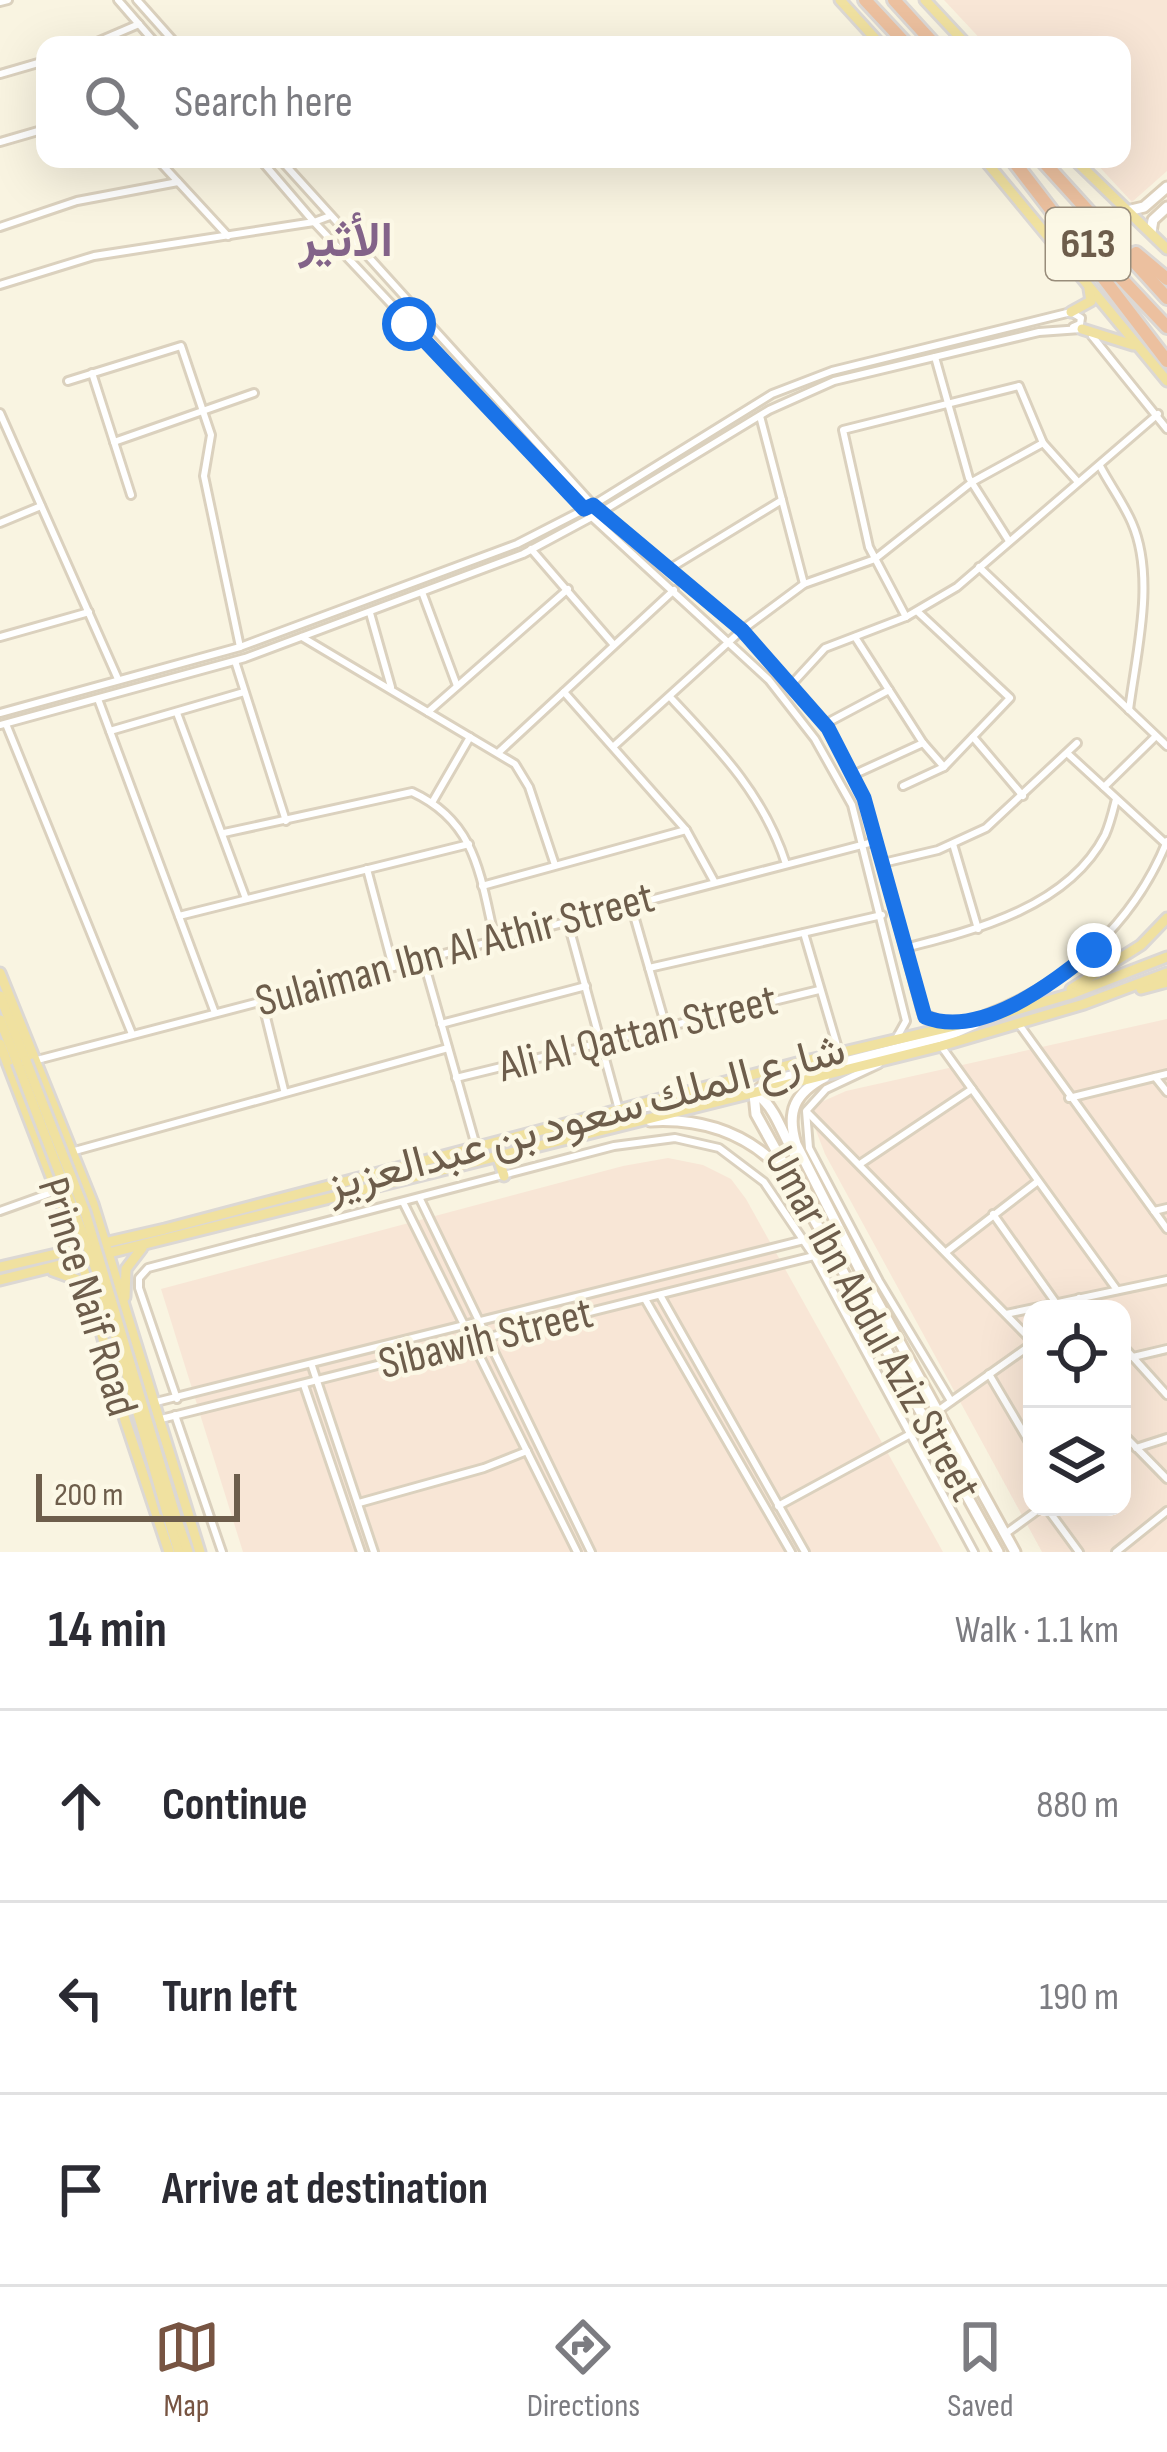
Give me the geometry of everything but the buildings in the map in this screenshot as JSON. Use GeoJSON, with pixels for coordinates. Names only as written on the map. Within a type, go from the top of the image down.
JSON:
{"type":"FeatureCollection","features":[{"type":"Feature","properties":{"kind":"highway"},"geometry":{"type":"LineString","coordinates":[[865,0],[899,36]]}},
{"type":"Feature","properties":{"kind":"highway"},"geometry":{"type":"LineString","coordinates":[[894,0],[927,36]]}},
{"type":"Feature","properties":{"kind":"highway"},"geometry":{"type":"LineString","coordinates":[[1018,168],[1167,361]]}},
{"type":"Feature","properties":{"kind":"highway","name":"613"},"geometry":{"type":"LineString","coordinates":[[1019,168],[1167,327]]}},
{"type":"Feature","properties":{"kind":"highway","name":"613"},"geometry":{"type":"LineString","coordinates":[[1049,168],[1167,298]]}},
{"type":"Feature","properties":{"kind":"highway"},"geometry":{"type":"LineString","coordinates":[[1104,227],[1167,280]]}},
{"type":"Feature","properties":{"kind":"main road"},"geometry":{"type":"LineString","coordinates":[[840,0],[873,36]]}},
{"type":"Feature","properties":{"kind":"main road"},"geometry":{"type":"LineString","coordinates":[[926,0],[959,36]]}},
{"type":"Feature","properties":{"kind":"main road"},"geometry":{"type":"LineString","coordinates":[[991,168],[1167,381]]}},
{"type":"Feature","properties":{"kind":"main road"},"geometry":{"type":"LineString","coordinates":[[1083,168],[1162,246]]}},
{"type":"Feature","properties":{"kind":"main road"},"geometry":{"type":"LineString","coordinates":[[1121,208],[1139,210],[1167,187]]}},
{"type":"Feature","properties":{"kind":"main road"},"geometry":{"type":"LineString","coordinates":[[1162,246],[1149,228],[1167,207]]}},
{"type":"Feature","properties":{"kind":"main road"},"geometry":{"type":"LineString","coordinates":[[1071,312],[1091,301],[1088,284]]}},
{"type":"Feature","properties":{"kind":"main road"},"geometry":{"type":"LineString","coordinates":[[1076,328],[1118,337],[1147,355]]}},
{"type":"Feature","properties":{"kind":"main road"},"geometry":{"type":"LineString","coordinates":[[1021,1008],[1098,974],[1141,945],[1167,918]]}},
{"type":"Feature","properties":{"kind":"main road","name":"شارع الملك سعود بن عبدالعزيز"},"geometry":{"type":"LineString","coordinates":[[0,1267],[165,1229],[897,1037],[992,1017],[1071,994],[1167,957]]}},
{"type":"Feature","properties":{"kind":"main road","name":"Prince Naif Road"},"geometry":{"type":"LineString","coordinates":[[0,973],[25,1061],[93,1204],[200,1552]]}},
{"type":"Feature","properties":{"kind":"main road","name":"شارع الملك سعود بن عبدالعزيز"},"geometry":{"type":"LineString","coordinates":[[0,1280],[941,1046],[1084,1004],[1167,973]]}},
{"type":"Feature","properties":{"kind":"main road"},"geometry":{"type":"LineString","coordinates":[[1084,1004],[1167,982]]}},
{"type":"Feature","properties":{"kind":"main road"},"geometry":{"type":"LineString","coordinates":[[0,996],[98,1250],[184,1552]]}},
{"type":"Feature","properties":{"kind":"main road"},"geometry":{"type":"LineString","coordinates":[[754,1094],[767,1082],[950,1034],[992,1017]]}},
{"type":"Feature","properties":{"kind":"main road"},"geometry":{"type":"LineString","coordinates":[[0,1020],[25,1061]]}},
{"type":"Feature","properties":{"kind":"main road","name":"Prince Naif Road"},"geometry":{"type":"LineString","coordinates":[[0,1045],[78,1247],[125,1420],[169,1552]]}},
{"type":"Feature","properties":{"kind":"main road"},"geometry":{"type":"LineString","coordinates":[[815,1184],[793,1135],[791,1114],[801,1093],[830,1075]]}},
{"type":"Feature","properties":{"kind":"main road"},"geometry":{"type":"LineString","coordinates":[[619,1110],[730,1091],[754,1094],[766,1103],[1015,1552]]}},
{"type":"Feature","properties":{"kind":"main road","name":"Umar Ibn Abdul Aziz Street"},"geometry":{"type":"LineString","coordinates":[[754,1094],[756,1114],[998,1552]]}},
{"type":"Feature","properties":{"kind":"main road"},"geometry":{"type":"LineString","coordinates":[[621,1123],[683,1120],[724,1130],[766,1155],[799,1192]]}},
{"type":"Feature","properties":{"kind":"main road"},"geometry":{"type":"LineString","coordinates":[[498,1158],[504,1176]]}},
{"type":"Feature","properties":{"kind":"main road"},"geometry":{"type":"LineString","coordinates":[[93,1204],[114,1234],[165,1229]]}},
{"type":"Feature","properties":{"kind":"main road"},"geometry":{"type":"LineString","coordinates":[[36,1258],[65,1240],[66,1215]]}},
{"type":"Feature","properties":{"kind":"main road"},"geometry":{"type":"LineString","coordinates":[[127,1314],[126,1269],[145,1245]]}},
{"type":"Feature","properties":{"kind":"main road"},"geometry":{"type":"LineString","coordinates":[[47,1270],[78,1280],[94,1299]]}},
{"type":"Feature","properties":{"kind":"street"},"geometry":{"type":"LineString","coordinates":[[118,0],[149,36]]}},
{"type":"Feature","properties":{"kind":"street"},"geometry":{"type":"LineString","coordinates":[[137,0],[169,36]]}},
{"type":"Feature","properties":{"kind":"street"},"geometry":{"type":"LineString","coordinates":[[111,36],[139,24]]}},
{"type":"Feature","properties":{"kind":"street"},"geometry":{"type":"LineString","coordinates":[[0,74],[36,64]]}},
{"type":"Feature","properties":{"kind":"street"},"geometry":{"type":"LineString","coordinates":[[0,142],[36,132]]}},
{"type":"Feature","properties":{"kind":"street"},"geometry":{"type":"LineString","coordinates":[[165,168],[227,236]]}},
{"type":"Feature","properties":{"kind":"street"},"geometry":{"type":"LineString","coordinates":[[268,168],[592,518],[769,680],[815,739],[852,805],[905,1009],[905,1026],[897,1037]]}},
{"type":"Feature","properties":{"kind":"street"},"geometry":{"type":"LineString","coordinates":[[288,168],[593,505],[742,630],[825,724],[853,775],[878,841],[919,1006],[925,1017],[951,1025]]}},
{"type":"Feature","properties":{"kind":"street"},"geometry":{"type":"LineString","coordinates":[[0,227],[77,201],[178,182]]}},
{"type":"Feature","properties":{"kind":"street"},"geometry":{"type":"LineString","coordinates":[[0,285],[94,256],[330,216]]}},
{"type":"Feature","properties":{"kind":"street"},"geometry":{"type":"LineString","coordinates":[[0,713],[240,646],[517,544],[593,505],[772,394],[832,370],[1071,312],[1079,314],[1076,328],[834,381],[760,416],[531,550],[422,592],[235,662],[3,724],[132,1034]]}},
{"type":"Feature","properties":{"kind":"street"},"geometry":{"type":"LineString","coordinates":[[1076,328],[1101,344],[1167,429]]}},
{"type":"Feature","properties":{"kind":"street"},"geometry":{"type":"LineString","coordinates":[[68,381],[181,346],[204,413],[211,450],[204,476],[240,646]]}},
{"type":"Feature","properties":{"kind":"street"},"geometry":{"type":"LineString","coordinates":[[935,357],[972,482],[1010,541]]}},
{"type":"Feature","properties":{"kind":"street"},"geometry":{"type":"LineString","coordinates":[[92,374],[130,495]]}},
{"type":"Feature","properties":{"kind":"street"},"geometry":{"type":"LineString","coordinates":[[906,617],[875,559],[842,434],[847,429],[1019,386],[1042,443],[1078,482]]}},
{"type":"Feature","properties":{"kind":"street"},"geometry":{"type":"LineString","coordinates":[[114,442],[254,393]]}},
{"type":"Feature","properties":{"kind":"street"},"geometry":{"type":"LineString","coordinates":[[0,413],[118,679]]}},
{"type":"Feature","properties":{"kind":"street"},"geometry":{"type":"LineString","coordinates":[[791,685],[826,648],[906,617],[957,587],[1158,414]]}},
{"type":"Feature","properties":{"kind":"street"},"geometry":{"type":"LineString","coordinates":[[760,416],[804,584]]}},
{"type":"Feature","properties":{"kind":"street"},"geometry":{"type":"LineString","coordinates":[[614,746],[742,630],[804,584],[875,559],[972,482],[1042,443]]}},
{"type":"Feature","properties":{"kind":"street"},"geometry":{"type":"LineString","coordinates":[[1099,465],[1134,526],[1141,564],[1130,710]]}},
{"type":"Feature","properties":{"kind":"street"},"geometry":{"type":"LineString","coordinates":[[669,569],[782,500]]}},
{"type":"Feature","properties":{"kind":"street"},"geometry":{"type":"LineString","coordinates":[[0,523],[41,506]]}},
{"type":"Feature","properties":{"kind":"street"},"geometry":{"type":"LineString","coordinates":[[531,550],[614,645]]}},
{"type":"Feature","properties":{"kind":"street"},"geometry":{"type":"LineString","coordinates":[[979,567],[1167,746]]}},
{"type":"Feature","properties":{"kind":"street"},"geometry":{"type":"LineString","coordinates":[[428,712],[568,589]]}},
{"type":"Feature","properties":{"kind":"street"},"geometry":{"type":"LineString","coordinates":[[498,754],[674,590]]}},
{"type":"Feature","properties":{"kind":"street"},"geometry":{"type":"LineString","coordinates":[[422,592],[457,686]]}},
{"type":"Feature","properties":{"kind":"street"},"geometry":{"type":"LineString","coordinates":[[370,611],[392,690]]}},
{"type":"Feature","properties":{"kind":"street"},"geometry":{"type":"LineString","coordinates":[[903,786],[944,767],[1010,698],[917,611]]}},
{"type":"Feature","properties":{"kind":"street"},"geometry":{"type":"LineString","coordinates":[[0,638],[88,612]]}},
{"type":"Feature","properties":{"kind":"street"},"geometry":{"type":"LineString","coordinates":[[302,637],[515,764],[530,787],[555,865]]}},
{"type":"Feature","properties":{"kind":"street"},"geometry":{"type":"LineString","coordinates":[[856,638],[923,743],[944,767]]}},
{"type":"Feature","properties":{"kind":"street"},"geometry":{"type":"LineString","coordinates":[[235,662],[286,821]]}},
{"type":"Feature","properties":{"kind":"street"},"geometry":{"type":"LineString","coordinates":[[825,724],[889,690]]}},
{"type":"Feature","properties":{"kind":"street"},"geometry":{"type":"LineString","coordinates":[[110,731],[244,692]]}},
{"type":"Feature","properties":{"kind":"street"},"geometry":{"type":"LineString","coordinates":[[564,692],[686,830],[715,883]]}},
{"type":"Feature","properties":{"kind":"street"},"geometry":{"type":"LineString","coordinates":[[670,697],[743,778],[774,827],[786,864]]}},
{"type":"Feature","properties":{"kind":"street"},"geometry":{"type":"LineString","coordinates":[[98,699],[215,1013]]}},
{"type":"Feature","properties":{"kind":"street"},"geometry":{"type":"LineString","coordinates":[[177,713],[246,899]]}},
{"type":"Feature","properties":{"kind":"street"},"geometry":{"type":"LineString","coordinates":[[1104,787],[1156,736]]}},
{"type":"Feature","properties":{"kind":"street"},"geometry":{"type":"LineString","coordinates":[[433,801],[470,737]]}},
{"type":"Feature","properties":{"kind":"street"},"geometry":{"type":"LineString","coordinates":[[973,737],[1022,796]]}},
{"type":"Feature","properties":{"kind":"street"},"geometry":{"type":"LineString","coordinates":[[853,775],[923,743]]}},
{"type":"Feature","properties":{"kind":"street"},"geometry":{"type":"LineString","coordinates":[[883,862],[953,844],[986,828],[1077,743]]}},
{"type":"Feature","properties":{"kind":"street"},"geometry":{"type":"LineString","coordinates":[[965,1022],[1045,986],[1094,950],[1134,903],[1166,843],[1067,753]]}},
{"type":"Feature","properties":{"kind":"street"},"geometry":{"type":"LineString","coordinates":[[224,833],[412,792],[433,801],[459,825],[470,844],[495,940]]}},
{"type":"Feature","properties":{"kind":"street"},"geometry":{"type":"LineString","coordinates":[[905,948],[978,929],[1034,902],[1072,876],[1104,837],[1116,799]]}},
{"type":"Feature","properties":{"kind":"street"},"geometry":{"type":"LineString","coordinates":[[482,886],[686,830]]}},
{"type":"Feature","properties":{"kind":"street","name":"Sulaiman Ibn Al Athir Street"},"geometry":{"type":"LineString","coordinates":[[25,1061],[878,841]]}},
{"type":"Feature","properties":{"kind":"street"},"geometry":{"type":"LineString","coordinates":[[179,916],[470,844]]}},
{"type":"Feature","properties":{"kind":"street"},"geometry":{"type":"LineString","coordinates":[[953,844],[978,929]]}},
{"type":"Feature","properties":{"kind":"street"},"geometry":{"type":"LineString","coordinates":[[367,868],[393,967]]}},
{"type":"Feature","properties":{"kind":"street"},"geometry":{"type":"LineString","coordinates":[[631,905],[666,1027]]}},
{"type":"Feature","properties":{"kind":"street"},"geometry":{"type":"LineString","coordinates":[[649,968],[882,915]]}},
{"type":"Feature","properties":{"kind":"street"},"geometry":{"type":"LineString","coordinates":[[568,921],[619,1110]]}},
{"type":"Feature","properties":{"kind":"street"},"geometry":{"type":"LineString","coordinates":[[804,933],[838,1052]]}},
{"type":"Feature","properties":{"kind":"street"},"geometry":{"type":"LineString","coordinates":[[423,959],[477,1148]]}},
{"type":"Feature","properties":{"kind":"street"},"geometry":{"type":"LineString","coordinates":[[441,1024],[586,986]]}},
{"type":"Feature","properties":{"kind":"street","name":"Ali Al Qattan Street"},"geometry":{"type":"LineString","coordinates":[[456,1078],[819,990]]}},
{"type":"Feature","properties":{"kind":"street"},"geometry":{"type":"LineString","coordinates":[[262,1001],[285,1092]]}},
{"type":"Feature","properties":{"kind":"street"},"geometry":{"type":"LineString","coordinates":[[905,1009],[913,1013],[919,1006]]}},
{"type":"Feature","properties":{"kind":"street"},"geometry":{"type":"LineString","coordinates":[[1018,1023],[1167,1229]]}},
{"type":"Feature","properties":{"kind":"street"},"geometry":{"type":"LineString","coordinates":[[941,1046],[1117,1290]]}},
{"type":"Feature","properties":{"kind":"street"},"geometry":{"type":"LineString","coordinates":[[71,1152],[448,1048]]}},
{"type":"Feature","properties":{"kind":"street"},"geometry":{"type":"LineString","coordinates":[[886,1060],[826,1089],[806,1111],[809,1148],[951,1402]]}},
{"type":"Feature","properties":{"kind":"street"},"geometry":{"type":"LineString","coordinates":[[1069,1098],[1167,1075]]}},
{"type":"Feature","properties":{"kind":"street"},"geometry":{"type":"LineString","coordinates":[[1155,1077],[1167,1092]]}},
{"type":"Feature","properties":{"kind":"street"},"geometry":{"type":"LineString","coordinates":[[859,1165],[972,1089]]}},
{"type":"Feature","properties":{"kind":"street"},"geometry":{"type":"LineString","coordinates":[[806,1111],[1023,1332]]}},
{"type":"Feature","properties":{"kind":"street"},"geometry":{"type":"LineString","coordinates":[[177,1399],[139,1288],[139,1278],[148,1268],[614,1146],[675,1138],[719,1148],[764,1182],[814,1256],[974,1552]]}},
{"type":"Feature","properties":{"kind":"street"},"geometry":{"type":"LineString","coordinates":[[946,1252],[1038,1181]]}},
{"type":"Feature","properties":{"kind":"street"},"geometry":{"type":"LineString","coordinates":[[0,1210],[56,1191]]}},
{"type":"Feature","properties":{"kind":"street"},"geometry":{"type":"LineString","coordinates":[[419,1198],[591,1552]]}},
{"type":"Feature","properties":{"kind":"street"},"geometry":{"type":"LineString","coordinates":[[403,1202],[577,1552]]}},
{"type":"Feature","properties":{"kind":"street"},"geometry":{"type":"LineString","coordinates":[[1154,1211],[1167,1208]]}},
{"type":"Feature","properties":{"kind":"street"},"geometry":{"type":"LineString","coordinates":[[993,1214],[1054,1300]]}},
{"type":"Feature","properties":{"kind":"street","name":"Sibawih Street"},"geometry":{"type":"LineString","coordinates":[[153,1403],[804,1240]]}},
{"type":"Feature","properties":{"kind":"street","name":"Sibawih Street"},"geometry":{"type":"LineString","coordinates":[[157,1420],[814,1256]]}},
{"type":"Feature","properties":{"kind":"street"},"geometry":{"type":"LineString","coordinates":[[1070,1300],[1167,1280]]}},
{"type":"Feature","properties":{"kind":"street"},"geometry":{"type":"LineString","coordinates":[[654,1315],[660,1295]]}},
{"type":"Feature","properties":{"kind":"street"},"geometry":{"type":"LineString","coordinates":[[660,1295],[805,1552]]}},
{"type":"Feature","properties":{"kind":"street"},"geometry":{"type":"LineString","coordinates":[[645,1299],[789,1549],[775,1552]]}},
{"type":"Feature","properties":{"kind":"street"},"geometry":{"type":"LineString","coordinates":[[1006,1313],[1023,1310]]}},
{"type":"Feature","properties":{"kind":"street"},"geometry":{"type":"LineString","coordinates":[[890,1322],[906,1327]]}},
{"type":"Feature","properties":{"kind":"street"},"geometry":{"type":"LineString","coordinates":[[402,1343],[406,1359]]}},
{"type":"Feature","properties":{"kind":"street"},"geometry":{"type":"LineString","coordinates":[[939,1410],[1023,1349]]}},
{"type":"Feature","properties":{"kind":"street"},"geometry":{"type":"LineString","coordinates":[[1167,1349],[1133,1358],[1167,1395]]}},
{"type":"Feature","properties":{"kind":"street"},"geometry":{"type":"LineString","coordinates":[[312,1366],[374,1552]]}},
{"type":"Feature","properties":{"kind":"street"},"geometry":{"type":"LineString","coordinates":[[989,1374],[1023,1432]]}},
{"type":"Feature","properties":{"kind":"street"},"geometry":{"type":"LineString","coordinates":[[304,1385],[362,1552]]}},
{"type":"Feature","properties":{"kind":"street"},"geometry":{"type":"LineString","coordinates":[[176,1415],[222,1552]]}},
{"type":"Feature","properties":{"kind":"street"},"geometry":{"type":"LineString","coordinates":[[778,1506],[927,1425]]}},
{"type":"Feature","properties":{"kind":"street"},"geometry":{"type":"LineString","coordinates":[[1131,1446],[1167,1438]]}},
{"type":"Feature","properties":{"kind":"street"},"geometry":{"type":"LineString","coordinates":[[1131,1442],[1167,1479]]}},
{"type":"Feature","properties":{"kind":"street"},"geometry":{"type":"LineString","coordinates":[[358,1503],[484,1468],[527,1450]]}},
{"type":"Feature","properties":{"kind":"street"},"geometry":{"type":"LineString","coordinates":[[947,1461],[959,1462],[991,1508]]}},
{"type":"Feature","properties":{"kind":"street"},"geometry":{"type":"LineString","coordinates":[[1116,1552],[1167,1511]]}},
{"type":"Feature","properties":{"kind":"street"},"geometry":{"type":"LineString","coordinates":[[1005,1534],[1031,1516]]}},
{"type":"Feature","properties":{"kind":"street"},"geometry":{"type":"LineString","coordinates":[[1051,1516],[1079,1552]]}},
{"type":"Feature","properties":{"kind":"shaded area"},"geometry":{"type":"Polygon","coordinates":[[[944,0],[1167,0],[1167,171],[1132,202],[1100,168],[1131,168],[1131,36],[978,36],[944,0]]]}},
{"type":"Feature","properties":{"kind":"shaded area"},"geometry":{"type":"Polygon","coordinates":[[[1167,1019],[1167,1552],[1042,1552],[825,1154],[812,1120],[819,1103],[846,1091],[1167,1019]]]}},
{"type":"Feature","properties":{"kind":"shaded area"},"geometry":{"type":"Polygon","coordinates":[[[668,1158],[703,1165],[731,1179],[746,1199],[943,1552],[243,1552],[161,1289],[668,1158]]]}},
{"type":"Feature","properties":{"kind":"district","name":"الأثير"},"geometry":{"type":"Point","coordinates":[346,241]}},
{"type":"Feature","properties":{"kind":"route"},"geometry":{"type":"LineString","coordinates":[[409,324],[584,509],[593,505],[742,630],[828,728],[864,798],[925,1017],[951,1025],[990,1013],[1045,986],[1094,950]]}}]}
